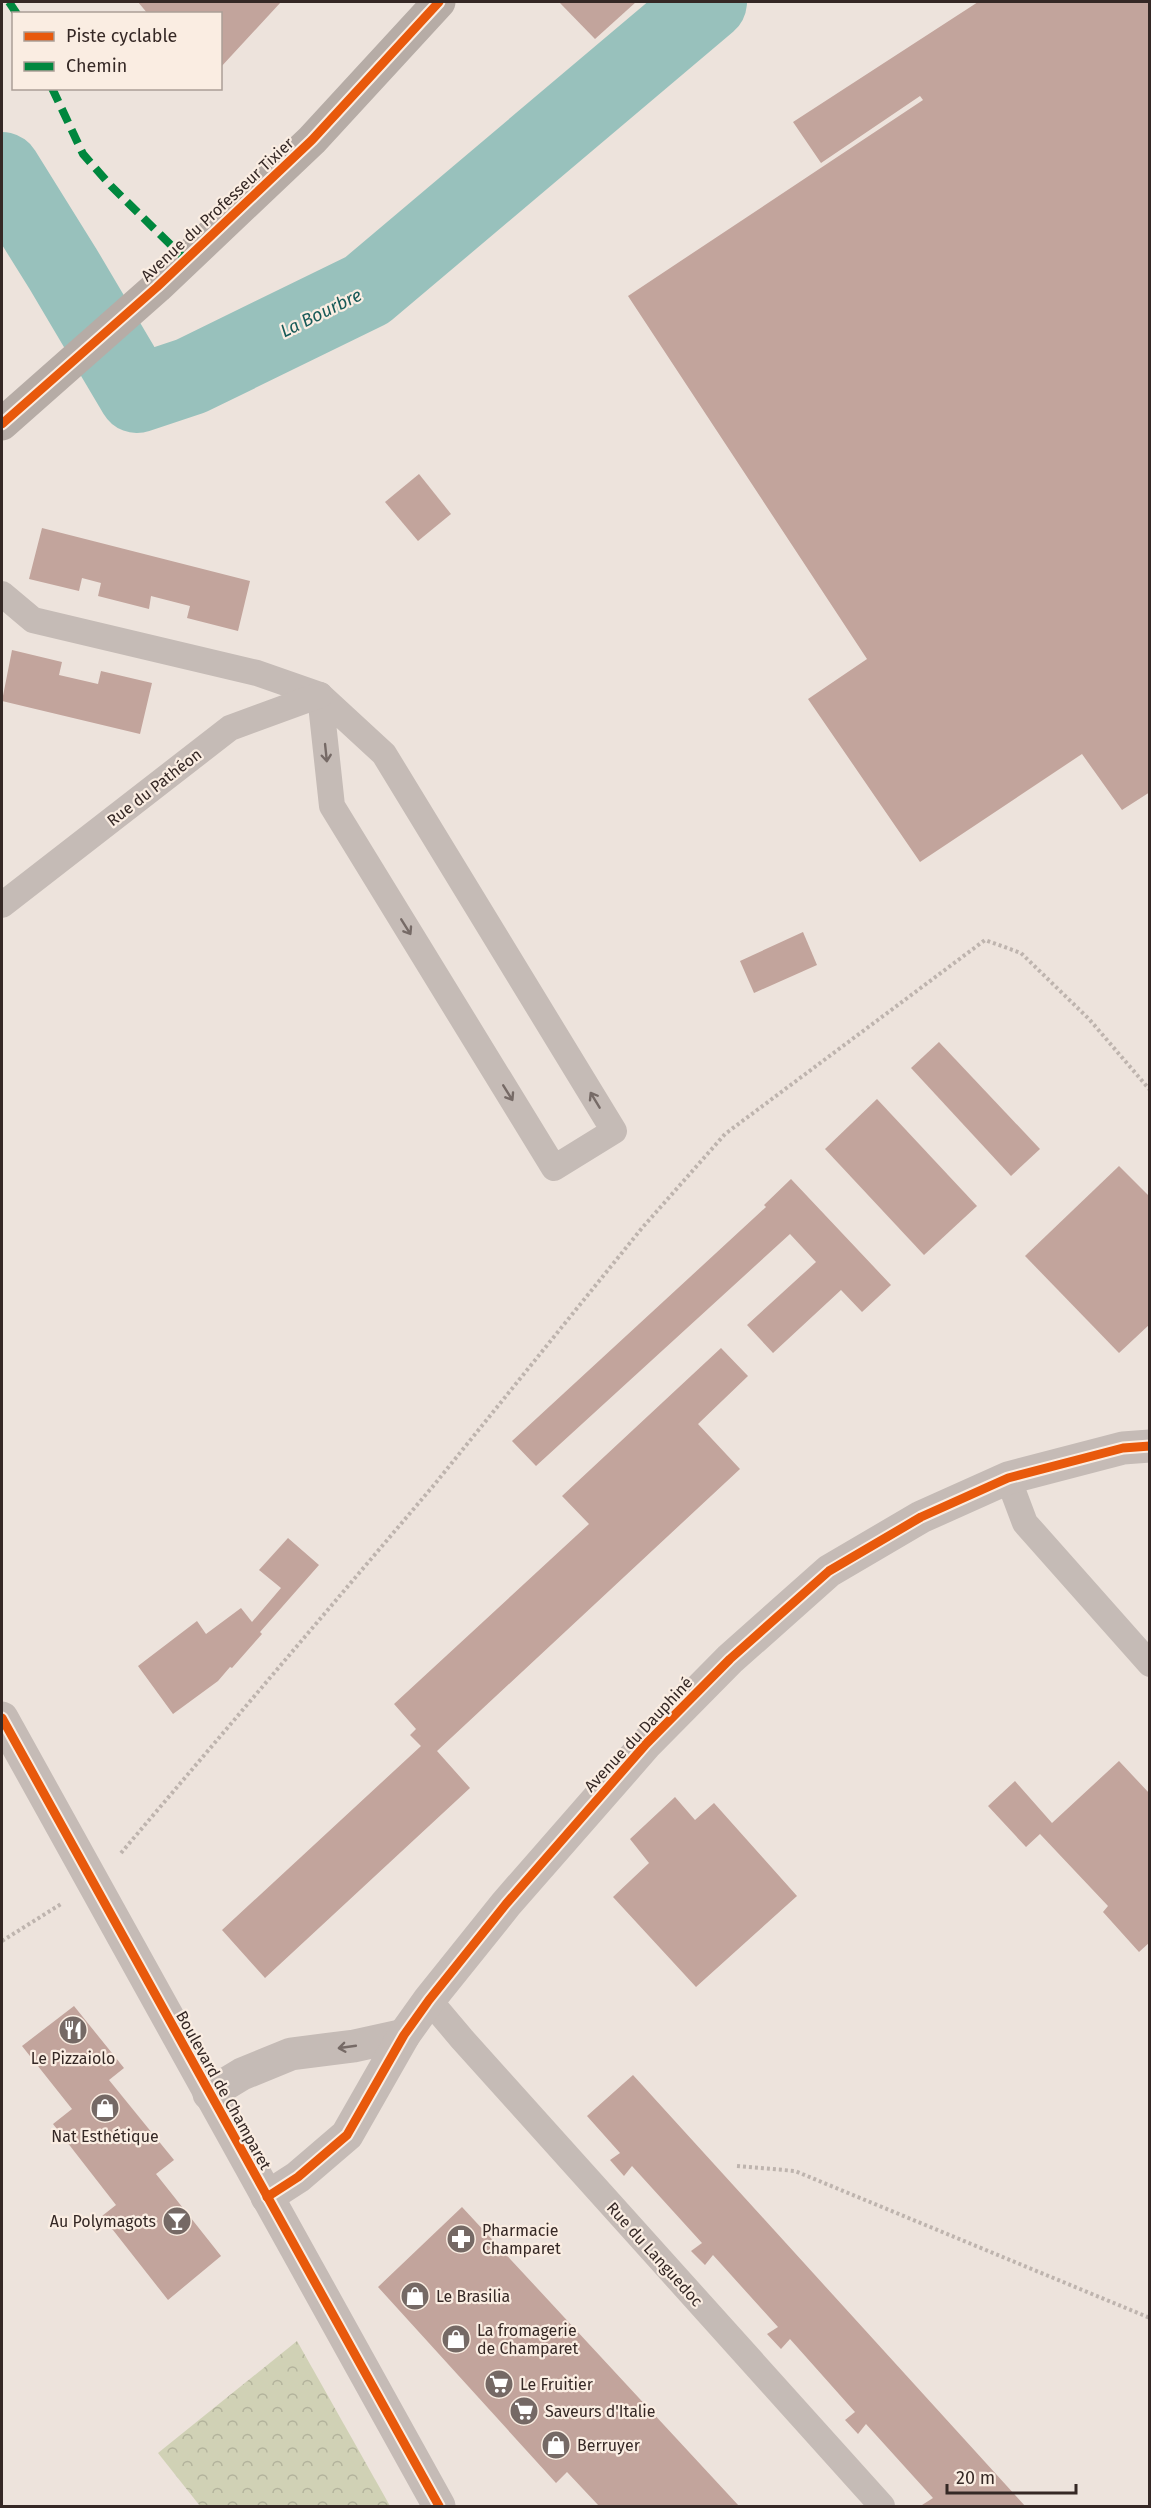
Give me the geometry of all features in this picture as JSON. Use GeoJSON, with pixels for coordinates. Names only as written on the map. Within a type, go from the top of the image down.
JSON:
{"type":"FeatureCollection","features":[{"type":"Feature","properties":{"kind":"main road","name":"Avenue du Professeur Tixier"},"geometry":{"type":"LineString","coordinates":[[2,424],[157,287],[312,140],[439,2]]}},
{"type":"Feature","properties":{"kind":"street","name":"Avenue du Dauphiné"},"geometry":{"type":"LineString","coordinates":[[267,2197],[298,2177],[347,2135],[404,2035],[429,2000],[506,1904],[646,1744],[730,1659],[829,1571],[921,1517],[1008,1478],[1123,1448],[1149,1446]]}},
{"type":"Feature","properties":{"kind":"street","name":"Boulevard de Champaret"},"geometry":{"type":"LineString","coordinates":[[6,1738],[93,1884],[439,2506]]}},
{"type":"Feature","properties":{"kind":"street"},"geometry":{"type":"LineString","coordinates":[[209,2094],[242,2074],[291,2054],[354,2046],[404,2035]]}},
{"type":"Feature","properties":{"kind":"lane"},"geometry":{"type":"LineString","coordinates":[[2,594],[33,620],[257,673],[320,695],[384,754],[614,1131],[554,1168],[332,806],[320,695]]}},
{"type":"Feature","properties":{"kind":"lane","name":"Rue du Pathéon"},"geometry":{"type":"LineString","coordinates":[[2,905],[230,728],[320,695]]}},
{"type":"Feature","properties":{"kind":"lane"},"geometry":{"type":"LineString","coordinates":[[1008,1478],[1025,1523],[1149,1664]]}},
{"type":"Feature","properties":{"kind":"lane","name":"Rue du Languedoc"},"geometry":{"type":"LineString","coordinates":[[429,2000],[882,2506]]}},
{"type":"Feature","properties":{"kind":"path"},"geometry":{"type":"LineString","coordinates":[[2,1941],[93,1884],[419,1503],[642,1228],[725,1134],[985,940],[1021,953],[1089,1019],[1149,1090]]}},
{"type":"Feature","properties":{"kind":"path"},"geometry":{"type":"LineString","coordinates":[[736,2166],[795,2171],[1149,2318]]}},
{"type":"Feature","properties":{"kind":"green space"},"geometry":{"type":"Polygon","coordinates":[[[297,2341],[390,2506],[200,2506],[158,2453],[297,2341]]]}},
{"type":"Feature","properties":{"kind":"building"},"geometry":{"type":"Polygon","coordinates":[[[138,2],[281,2],[222,66],[222,12],[146,12],[138,2]]]}},
{"type":"Feature","properties":{"kind":"building"},"geometry":{"type":"Polygon","coordinates":[[[559,2],[636,2],[595,39],[559,2]]]}},
{"type":"Feature","properties":{"kind":"building"},"geometry":{"type":"Polygon","coordinates":[[[978,2],[1150,2],[1150,792],[1122,810],[1082,754],[920,862],[808,699],[867,659],[628,296],[923,100],[920,96],[821,163],[793,122],[978,2]]]}},
{"type":"Feature","properties":{"kind":"building"},"geometry":{"type":"Polygon","coordinates":[[[419,474],[451,514],[418,541],[385,502],[419,474]]]}},
{"type":"Feature","properties":{"kind":"building"},"geometry":{"type":"Polygon","coordinates":[[[42,528],[250,581],[238,631],[187,618],[190,606],[151,596],[149,609],[98,596],[101,583],[82,578],[79,591],[29,579],[42,528]]]}},
{"type":"Feature","properties":{"kind":"building"},"geometry":{"type":"Polygon","coordinates":[[[12,650],[62,662],[59,675],[98,684],[101,671],[152,683],[140,734],[2,701],[12,650]]]}},
{"type":"Feature","properties":{"kind":"building"},"geometry":{"type":"Polygon","coordinates":[[[803,932],[817,965],[754,993],[740,961],[803,932]]]}},
{"type":"Feature","properties":{"kind":"building"},"geometry":{"type":"Polygon","coordinates":[[[939,1042],[1040,1149],[1011,1176],[911,1068],[939,1042]]]}},
{"type":"Feature","properties":{"kind":"building"},"geometry":{"type":"Polygon","coordinates":[[[877,1099],[977,1206],[924,1255],[825,1149],[877,1099]]]}},
{"type":"Feature","properties":{"kind":"building"},"geometry":{"type":"Polygon","coordinates":[[[1119,1166],[1150,1197],[1150,1324],[1119,1353],[1025,1256],[1119,1166]]]}},
{"type":"Feature","properties":{"kind":"building"},"geometry":{"type":"Polygon","coordinates":[[[791,1179],[891,1285],[862,1312],[841,1290],[773,1353],[747,1325],[816,1262],[790,1234],[536,1466],[512,1441],[766,1207],[764,1205],[791,1179]]]}},
{"type":"Feature","properties":{"kind":"building"},"geometry":{"type":"Polygon","coordinates":[[[721,1348],[748,1376],[698,1424],[740,1469],[437,1751],[470,1788],[265,1978],[222,1930],[421,1746],[410,1735],[416,1729],[394,1704],[589,1524],[562,1496],[721,1348]]]}},
{"type":"Feature","properties":{"kind":"building"},"geometry":{"type":"Polygon","coordinates":[[[288,1538],[319,1565],[260,1632],[262,1634],[232,1668],[230,1667],[218,1681],[173,1714],[138,1666],[197,1621],[206,1634],[241,1608],[252,1622],[281,1588],[259,1570],[288,1538]]]}},
{"type":"Feature","properties":{"kind":"building"},"geometry":{"type":"Polygon","coordinates":[[[1119,1761],[1150,1794],[1150,1942],[1139,1952],[1103,1912],[1108,1906],[1040,1834],[1026,1847],[988,1806],[1015,1781],[1052,1823],[1119,1761]]]}},
{"type":"Feature","properties":{"kind":"building"},"geometry":{"type":"Polygon","coordinates":[[[675,1797],[695,1820],[714,1803],[797,1896],[696,1987],[613,1897],[649,1863],[630,1839],[675,1797]]]}},
{"type":"Feature","properties":{"kind":"building"},"geometry":{"type":"Polygon","coordinates":[[[74,2006],[124,2068],[109,2080],[174,2160],[156,2174],[221,2256],[168,2300],[102,2216],[116,2205],[53,2124],[72,2109],[22,2046],[74,2006]]]}},
{"type":"Feature","properties":{"kind":"building"},"geometry":{"type":"Polygon","coordinates":[[[633,2075],[1025,2506],[922,2505],[933,2498],[866,2424],[858,2434],[845,2420],[855,2412],[790,2339],[781,2349],[767,2334],[778,2327],[713,2255],[705,2265],[691,2251],[702,2243],[632,2166],[624,2176],[610,2160],[620,2153],[587,2116],[633,2075]]]}},
{"type":"Feature","properties":{"kind":"building"},"geometry":{"type":"Polygon","coordinates":[[[462,2207],[739,2506],[599,2506],[567,2472],[556,2483],[378,2287],[462,2207]]]}},
{"type":"Feature","properties":{"kind":"waterway","name":"La Bourbre"},"geometry":{"type":"LineString","coordinates":[[2,171],[137,394],[191,376],[367,290],[708,2]]}},
{"type":"Feature","properties":{"kind":"marked path"},"geometry":{"type":"LineString","coordinates":[[9,2],[16,12]]}},
{"type":"Feature","properties":{"kind":"marked path"},"geometry":{"type":"LineString","coordinates":[[53,90],[83,154],[111,186],[185,259]]}},
{"type":"Feature","properties":{"kind":"cycle path"},"geometry":{"type":"LineString","coordinates":[[2,424],[157,287],[312,140],[439,2]]}},
{"type":"Feature","properties":{"kind":"cycle path"},"geometry":{"type":"LineString","coordinates":[[267,2197],[298,2177],[347,2135],[404,2035],[429,2000],[506,1904],[646,1744],[730,1659],[829,1571],[921,1517],[1008,1478],[1123,1448],[1150,1446]]}},
{"type":"Feature","properties":{"kind":"cycle path"},"geometry":{"type":"LineString","coordinates":[[2,1718],[439,2506]]}},
{"type":"Feature","properties":{"kind":"place","name":"Le Pizzaiolo"},"geometry":{"type":"Point","coordinates":[73,2030]}},
{"type":"Feature","properties":{"kind":"place","name":"Nat Esthétique"},"geometry":{"type":"Point","coordinates":[105,2108]}},
{"type":"Feature","properties":{"kind":"place","name":"Au Polymagots"},"geometry":{"type":"Point","coordinates":[177,2221]}},
{"type":"Feature","properties":{"kind":"place","name":"Pharmacie Champaret"},"geometry":{"type":"Point","coordinates":[461,2239]}},
{"type":"Feature","properties":{"kind":"place","name":"Le Brasilia"},"geometry":{"type":"Point","coordinates":[415,2296]}},
{"type":"Feature","properties":{"kind":"place","name":"La fromagerie de Champaret"},"geometry":{"type":"Point","coordinates":[456,2339]}},
{"type":"Feature","properties":{"kind":"place","name":"Le Fruitier"},"geometry":{"type":"Point","coordinates":[499,2384]}},
{"type":"Feature","properties":{"kind":"place","name":"Saveurs d'Italie"},"geometry":{"type":"Point","coordinates":[524,2411]}},
{"type":"Feature","properties":{"kind":"place","name":"Berruyer"},"geometry":{"type":"Point","coordinates":[556,2445]}}]}
